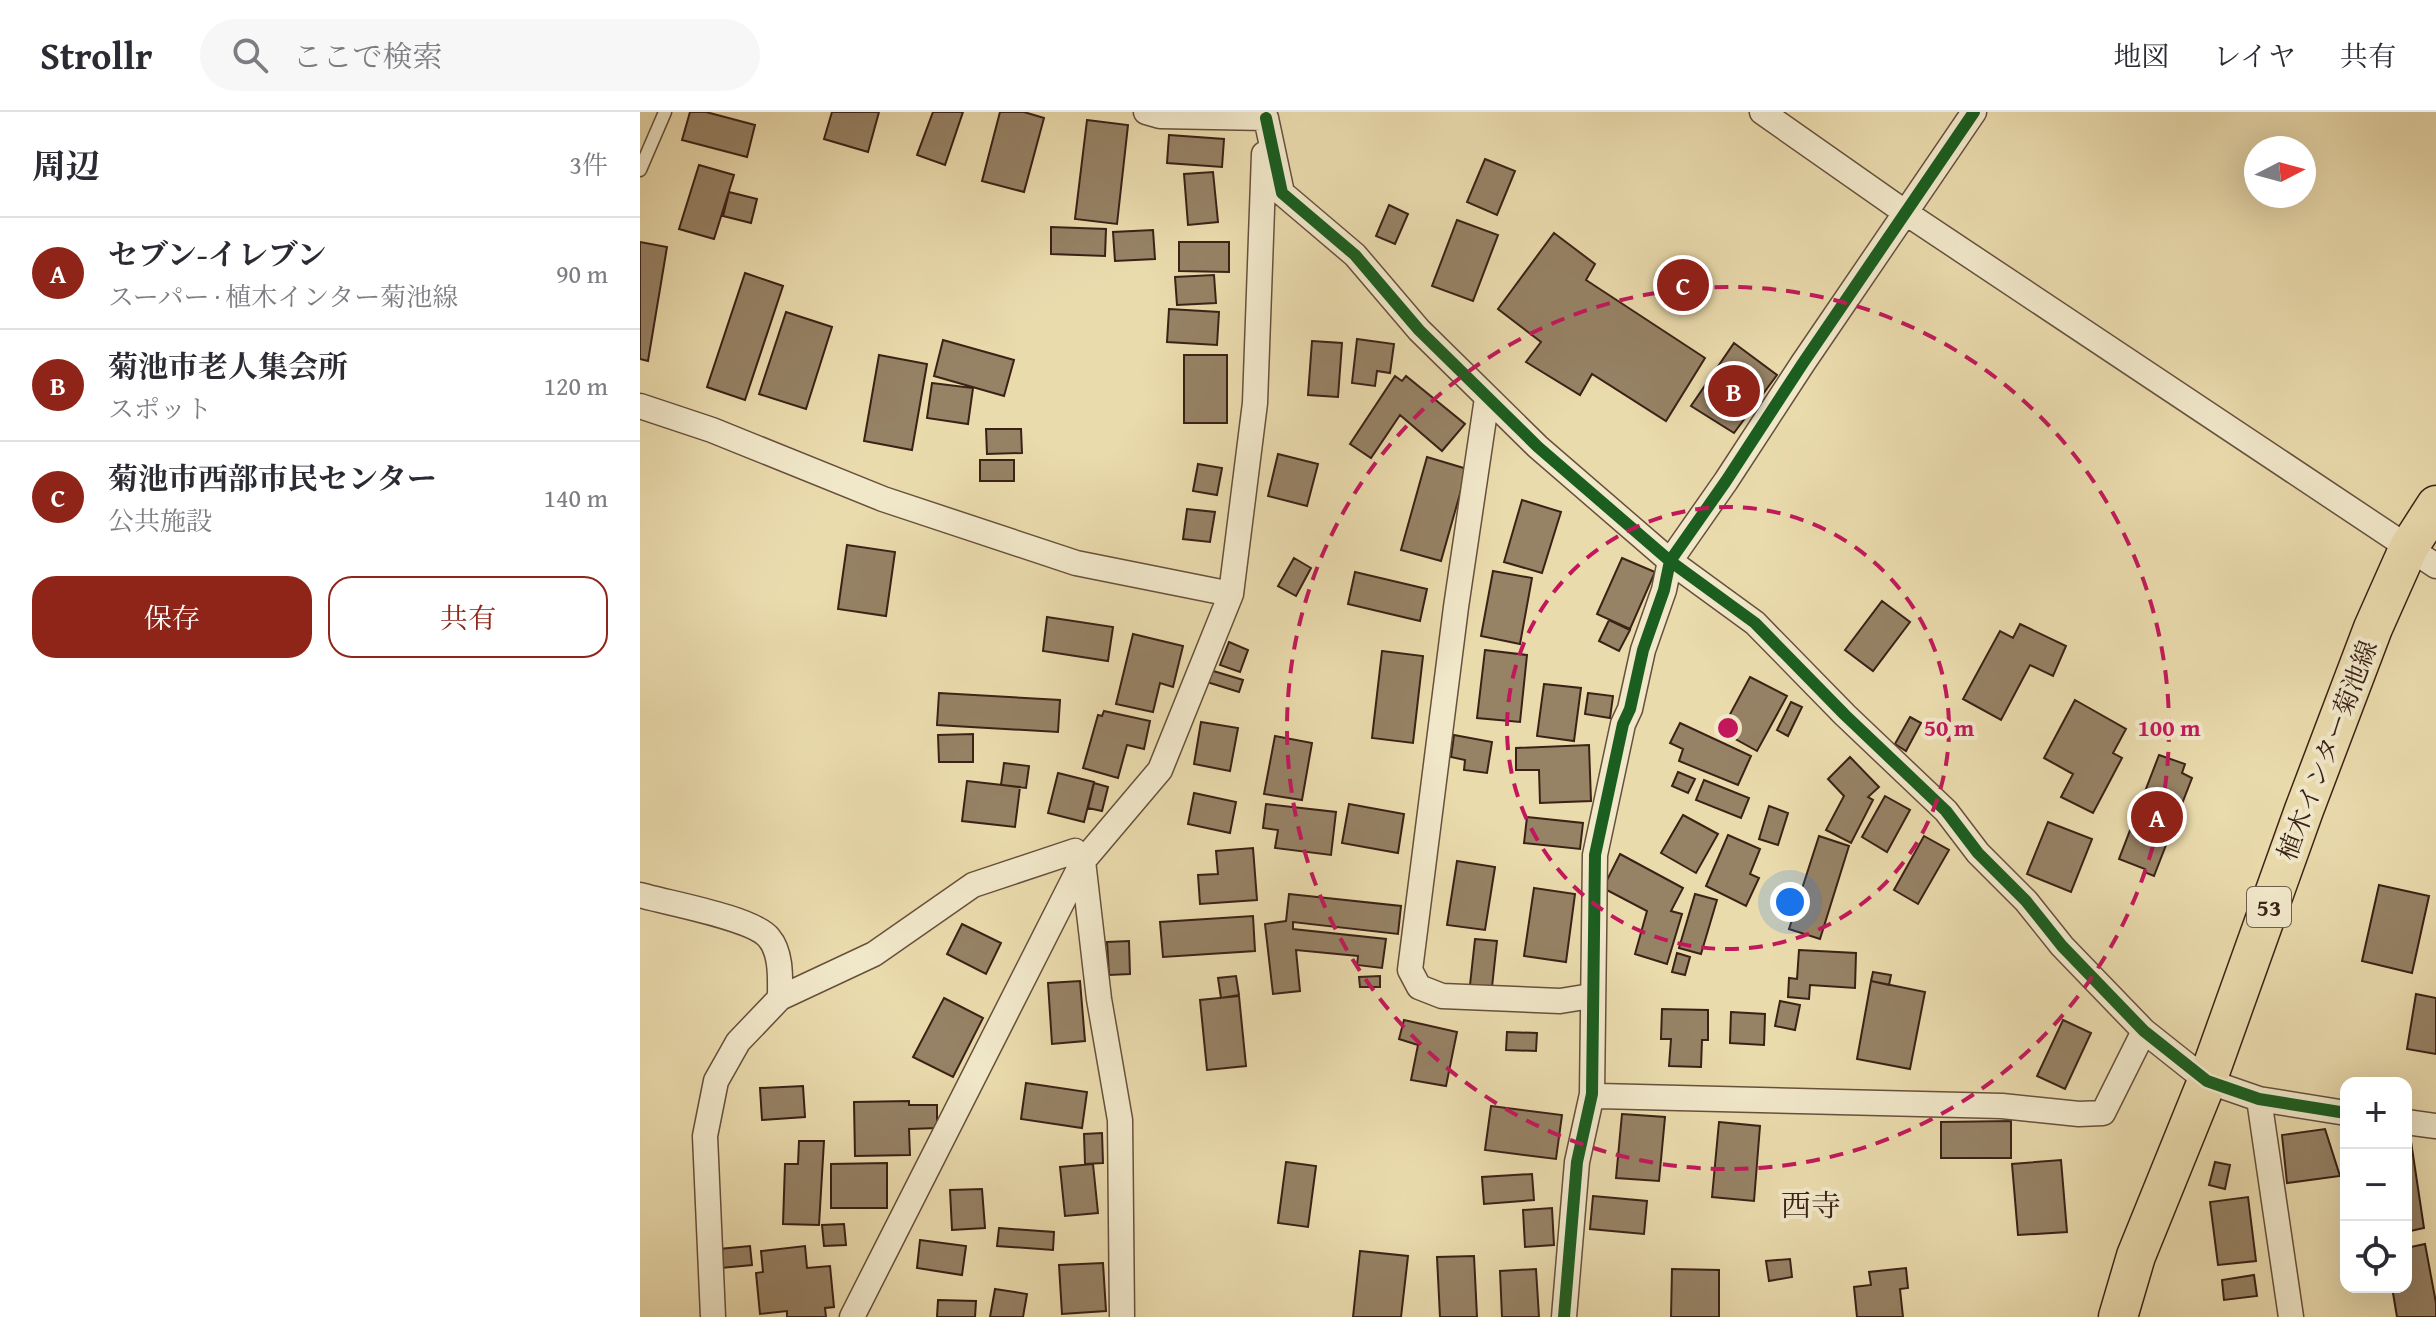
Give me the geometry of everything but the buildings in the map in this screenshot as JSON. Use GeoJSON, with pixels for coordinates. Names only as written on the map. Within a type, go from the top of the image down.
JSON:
{"type":"FeatureCollection","features":[{"type":"Feature","properties":{"kind":"main road","name":"植木インター菊池線"},"geometry":{"type":"LineString","coordinates":[[2118,1317],[2136,1256],[2207,1081],[2373,628],[2422,557],[2436,505]]}},
{"type":"Feature","properties":{"kind":"street"},"geometry":{"type":"LineString","coordinates":[[1146,112],[1160,116],[1266,115]]}},
{"type":"Feature","properties":{"kind":"street"},"geometry":{"type":"LineString","coordinates":[[1762,112],[1906,213],[2422,557]]}},
{"type":"Feature","properties":{"kind":"street"},"geometry":{"type":"LineString","coordinates":[[1564,1317],[1577,1162],[1592,1094],[1595,855],[1623,724],[1630,709],[1643,650],[1664,590],[1670,561],[1974,112]]}},
{"type":"Feature","properties":{"kind":"street"},"geometry":{"type":"LineString","coordinates":[[1266,115],[1282,193],[1355,255],[1419,330],[1538,447],[1670,561],[1755,623],[1845,715],[1946,811],[1978,853],[2144,1031],[2207,1081],[2259,1099],[2340,1112]]}},
{"type":"Feature","properties":{"kind":"street"},"geometry":{"type":"LineString","coordinates":[[852,1317],[1083,861],[1160,770],[1231,594],[1255,403],[1256,306],[1266,115]]}},
{"type":"Feature","properties":{"kind":"street"},"geometry":{"type":"LineString","coordinates":[[1487,398],[1456,607],[1410,970],[1419,987],[1442,996],[1560,1001],[1591,996]]}},
{"type":"Feature","properties":{"kind":"street"},"geometry":{"type":"LineString","coordinates":[[640,406],[712,430],[883,499],[1076,563],[1231,594]]}},
{"type":"Feature","properties":{"kind":"street"},"geometry":{"type":"LineString","coordinates":[[713,1317],[705,1136],[716,1081],[738,1042],[780,998],[874,954],[973,885],[1075,851],[1083,861],[1097,984],[1120,1120],[1122,1317]]}},
{"type":"Feature","properties":{"kind":"street"},"geometry":{"type":"LineString","coordinates":[[640,895],[749,924],[770,938],[779,965],[780,998]]}},
{"type":"Feature","properties":{"kind":"street"},"geometry":{"type":"LineString","coordinates":[[1592,1094],[2002,1106],[2079,1114],[2103,1113],[2144,1031]]}},
{"type":"Feature","properties":{"kind":"street"},"geometry":{"type":"LineString","coordinates":[[2259,1099],[2291,1317]]}},
{"type":"Feature","properties":{"kind":"street"},"geometry":{"type":"LineString","coordinates":[[2412,1123],[2436,1126]]}},
{"type":"Feature","properties":{"kind":"lane"},"geometry":{"type":"LineString","coordinates":[[640,170],[665,112]]}},
{"type":"Feature","properties":{"kind":"cycle path"},"geometry":{"type":"LineString","coordinates":[[1564,1317],[1577,1162],[1592,1094],[1595,855],[1623,724],[1630,709],[1643,650],[1664,590],[1670,561],[1974,112]]}},
{"type":"Feature","properties":{"kind":"cycle path"},"geometry":{"type":"LineString","coordinates":[[1266,118],[1282,193],[1355,255],[1419,330],[1538,447],[1670,561],[1755,623],[1845,715],[1946,811],[1978,853],[2144,1031],[2207,1081],[2259,1099],[2340,1112]]}},
{"type":"Feature","properties":{"kind":"place","name":"菊池市西部市民センター"},"geometry":{"type":"Point","coordinates":[1683,285]}},
{"type":"Feature","properties":{"kind":"place","name":"菊池市老人集会所"},"geometry":{"type":"Point","coordinates":[1734,391]}},
{"type":"Feature","properties":{"kind":"place","name":"セブン-イレブン"},"geometry":{"type":"Point","coordinates":[2157,817]}},
{"type":"Feature","properties":{"kind":"district","name":"西寺"},"geometry":{"type":"Point","coordinates":[1811,1205]}}]}
